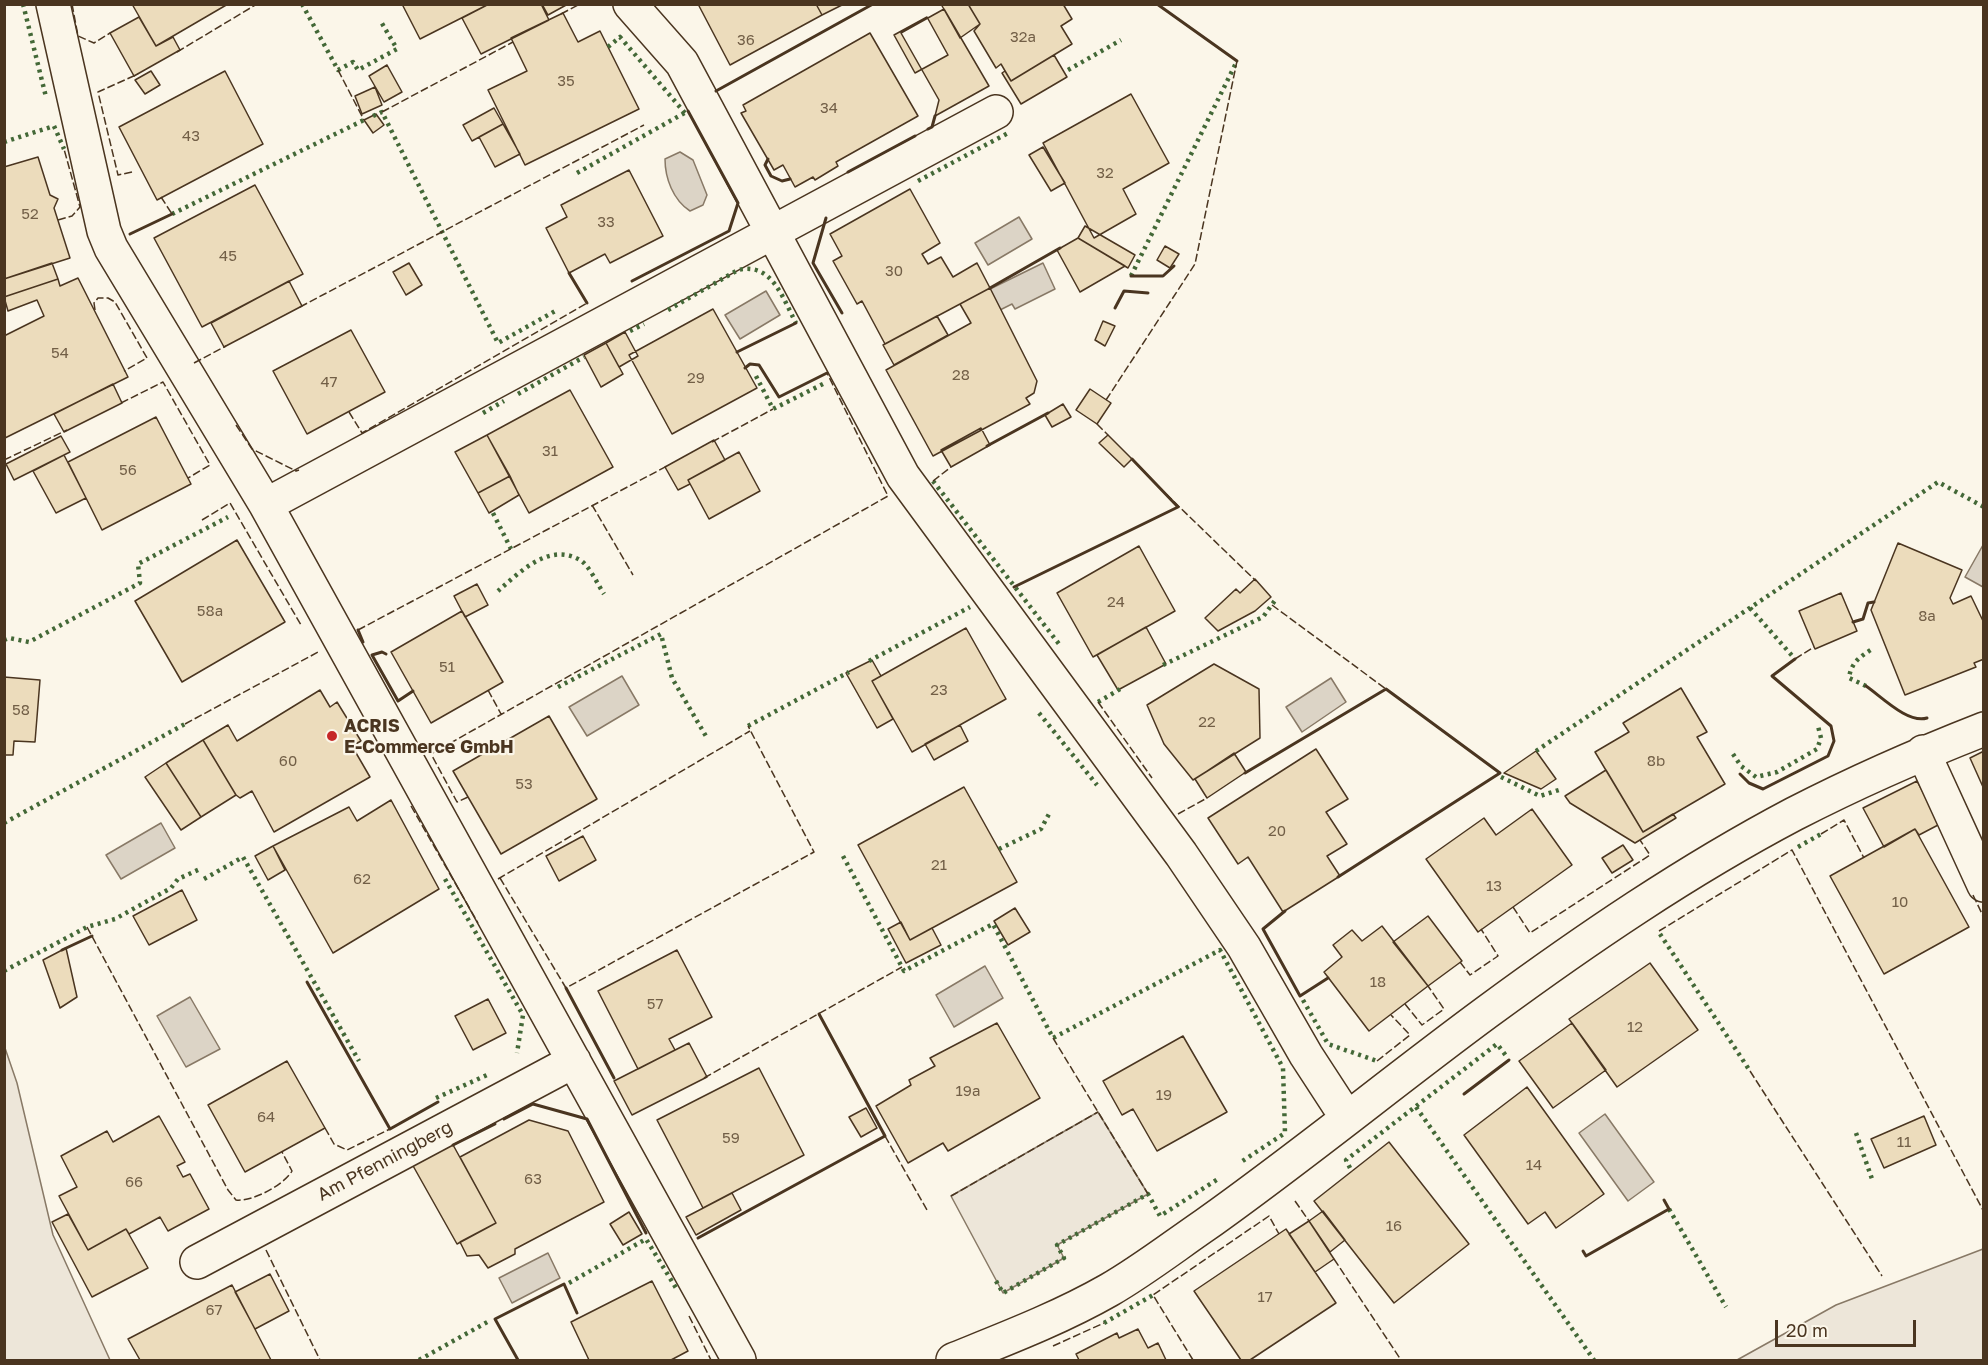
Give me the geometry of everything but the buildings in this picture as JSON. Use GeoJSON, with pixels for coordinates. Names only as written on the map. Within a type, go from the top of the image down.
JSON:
{"type":"FeatureCollection","features":[{"type":"Feature","properties":{"kind":"street"},"geometry":{"type":"LineString","coordinates":[[53,4],[104,231],[266,505],[739,1360]]}},
{"type":"Feature","properties":{"kind":"street"},"geometry":{"type":"LineString","coordinates":[[630,4],[682,63],[774,230],[903,476],[1181,854],[1244,947],[1306,1055],[1347,1118]]}},
{"type":"Feature","properties":{"kind":"street"},"geometry":{"type":"LineString","coordinates":[[266,505],[996,111]]}},
{"type":"Feature","properties":{"kind":"street"},"geometry":{"type":"LineString","coordinates":[[953,1360],[1013,1336],[1109,1290],[1291,1164],[1347,1118],[1577,947],[1679,880],[1795,814],[1923,752],[1983,729]]}},
{"type":"Feature","properties":{"kind":"street"},"geometry":{"type":"LineString","coordinates":[[1923,752],[1983,885]]}},
{"type":"Feature","properties":{"kind":"street","name":"Am Pfenningberg"},"geometry":{"type":"LineString","coordinates":[[197,1262],[574,1061]]}},
{"type":"Feature","properties":{"kind":"shaded area"},"geometry":{"type":"Polygon","coordinates":[[[680,152],[693,160],[707,195],[703,205],[690,211],[675,195],[667,174],[665,159],[680,152]]]}},
{"type":"Feature","properties":{"kind":"shaded area"},"geometry":{"type":"Polygon","coordinates":[[[1019,217],[1032,239],[988,265],[975,243],[1019,217]]]}},
{"type":"Feature","properties":{"kind":"shaded area"},"geometry":{"type":"Polygon","coordinates":[[[1043,263],[1055,289],[1015,309],[1012,304],[1000,310],[990,289],[1043,263]]]}},
{"type":"Feature","properties":{"kind":"shaded area"},"geometry":{"type":"Polygon","coordinates":[[[766,291],[780,315],[740,339],[725,315],[766,291]]]}},
{"type":"Feature","properties":{"kind":"shaded area"},"geometry":{"type":"Polygon","coordinates":[[[1983,545],[1983,587],[1965,577],[1983,545]]]}},
{"type":"Feature","properties":{"kind":"shaded area"},"geometry":{"type":"Polygon","coordinates":[[[622,676],[639,705],[587,736],[569,707],[622,676]]]}},
{"type":"Feature","properties":{"kind":"shaded area"},"geometry":{"type":"Polygon","coordinates":[[[1331,678],[1346,702],[1302,732],[1286,707],[1331,678]]]}},
{"type":"Feature","properties":{"kind":"shaded area"},"geometry":{"type":"Polygon","coordinates":[[[161,823],[175,848],[121,879],[106,855],[161,823]]]}},
{"type":"Feature","properties":{"kind":"shaded area"},"geometry":{"type":"Polygon","coordinates":[[[985,966],[1003,998],[954,1027],[936,995],[985,966]]]}},
{"type":"Feature","properties":{"kind":"shaded area"},"geometry":{"type":"Polygon","coordinates":[[[190,997],[220,1049],[186,1067],[157,1016],[190,997]]]}},
{"type":"Feature","properties":{"kind":"shaded area"},"geometry":{"type":"Polygon","coordinates":[[[5,1048],[17,1083],[53,1235],[110,1360],[5,1360],[5,1048]]]}},
{"type":"Feature","properties":{"kind":"shaded area"},"geometry":{"type":"Polygon","coordinates":[[[1098,1112],[1148,1194],[1057,1245],[1064,1258],[1003,1293],[951,1196],[1098,1112]]]}},
{"type":"Feature","properties":{"kind":"shaded area"},"geometry":{"type":"Polygon","coordinates":[[[1605,1114],[1654,1182],[1628,1201],[1579,1133],[1605,1114]]]}},
{"type":"Feature","properties":{"kind":"shaded area"},"geometry":{"type":"Polygon","coordinates":[[[1983,1249],[1983,1360],[1737,1360],[1836,1305],[1983,1249]]]}},
{"type":"Feature","properties":{"kind":"shaded area"},"geometry":{"type":"Polygon","coordinates":[[[548,1253],[560,1278],[512,1303],[499,1278],[548,1253]]]}},
{"type":"Feature","properties":{"kind":"hedge"},"geometry":{"type":"LineString","coordinates":[[23,4],[46,97]]}},
{"type":"Feature","properties":{"kind":"hedge"},"geometry":{"type":"LineString","coordinates":[[302,4],[338,70],[353,62],[358,70],[397,49],[380,20]]}},
{"type":"Feature","properties":{"kind":"hedge"},"geometry":{"type":"LineString","coordinates":[[608,47],[620,37],[685,113]]}},
{"type":"Feature","properties":{"kind":"hedge"},"geometry":{"type":"LineString","coordinates":[[1068,70],[1121,40]]}},
{"type":"Feature","properties":{"kind":"hedge"},"geometry":{"type":"LineString","coordinates":[[1131,276],[1237,61]]}},
{"type":"Feature","properties":{"kind":"hedge"},"geometry":{"type":"LineString","coordinates":[[577,173],[688,111]]}},
{"type":"Feature","properties":{"kind":"hedge"},"geometry":{"type":"LineString","coordinates":[[373,116],[382,112],[498,343],[557,310]]}},
{"type":"Feature","properties":{"kind":"hedge"},"geometry":{"type":"LineString","coordinates":[[172,214],[366,119]]}},
{"type":"Feature","properties":{"kind":"hedge"},"geometry":{"type":"LineString","coordinates":[[4,142],[54,126],[64,149]]}},
{"type":"Feature","properties":{"kind":"hedge"},"geometry":{"type":"LineString","coordinates":[[918,181],[1010,132]]}},
{"type":"Feature","properties":{"kind":"hedge"},"geometry":{"type":"LineString","coordinates":[[668,310],[738,270],[750,269],[768,276],[796,323]]}},
{"type":"Feature","properties":{"kind":"hedge"},"geometry":{"type":"LineString","coordinates":[[630,331],[644,324]]}},
{"type":"Feature","properties":{"kind":"hedge"},"geometry":{"type":"LineString","coordinates":[[518,394],[584,357]]}},
{"type":"Feature","properties":{"kind":"hedge"},"geometry":{"type":"LineString","coordinates":[[756,376],[773,409],[823,384]]}},
{"type":"Feature","properties":{"kind":"hedge"},"geometry":{"type":"LineString","coordinates":[[483,413],[504,401]]}},
{"type":"Feature","properties":{"kind":"hedge"},"geometry":{"type":"LineString","coordinates":[[933,481],[1059,644]]}},
{"type":"Feature","properties":{"kind":"hedge"},"geometry":{"type":"LineString","coordinates":[[1536,751],[1938,482],[1984,507]]}},
{"type":"Feature","properties":{"kind":"hedge"},"geometry":{"type":"LineString","coordinates":[[493,513],[511,549]]}},
{"type":"Feature","properties":{"kind":"hedge"},"geometry":{"type":"LineString","coordinates":[[4,640],[9,638],[29,642],[140,583],[138,564],[228,517]]}},
{"type":"Feature","properties":{"kind":"hedge"},"geometry":{"type":"LineString","coordinates":[[498,591],[525,568],[536,562],[546,557],[568,555],[583,563],[604,594]]}},
{"type":"Feature","properties":{"kind":"hedge"},"geometry":{"type":"LineString","coordinates":[[1163,665],[1263,617],[1276,599]]}},
{"type":"Feature","properties":{"kind":"hedge"},"geometry":{"type":"LineString","coordinates":[[869,661],[970,607]]}},
{"type":"Feature","properties":{"kind":"hedge"},"geometry":{"type":"LineString","coordinates":[[1750,608],[1795,659]]}},
{"type":"Feature","properties":{"kind":"hedge"},"geometry":{"type":"LineString","coordinates":[[558,687],[661,634],[672,678],[707,738]]}},
{"type":"Feature","properties":{"kind":"hedge"},"geometry":{"type":"LineString","coordinates":[[1866,686],[1849,678],[1850,672],[1857,660],[1874,648]]}},
{"type":"Feature","properties":{"kind":"hedge"},"geometry":{"type":"LineString","coordinates":[[748,726],[849,672]]}},
{"type":"Feature","properties":{"kind":"hedge"},"geometry":{"type":"LineString","coordinates":[[1098,702],[1122,688]]}},
{"type":"Feature","properties":{"kind":"hedge"},"geometry":{"type":"LineString","coordinates":[[1039,713],[1097,785]]}},
{"type":"Feature","properties":{"kind":"hedge"},"geometry":{"type":"LineString","coordinates":[[4,823],[185,724]]}},
{"type":"Feature","properties":{"kind":"hedge"},"geometry":{"type":"LineString","coordinates":[[1733,754],[1741,766],[1756,777],[1777,772],[1817,749],[1821,738],[1818,726]]}},
{"type":"Feature","properties":{"kind":"hedge"},"geometry":{"type":"LineString","coordinates":[[1501,777],[1540,796],[1562,789]]}},
{"type":"Feature","properties":{"kind":"hedge"},"geometry":{"type":"LineString","coordinates":[[999,849],[1041,829],[1050,812]]}},
{"type":"Feature","properties":{"kind":"hedge"},"geometry":{"type":"LineString","coordinates":[[1798,847],[1821,834]]}},
{"type":"Feature","properties":{"kind":"hedge"},"geometry":{"type":"LineString","coordinates":[[843,856],[904,971],[993,924],[1053,1038],[1220,950],[1283,1068],[1285,1133],[1241,1162]]}},
{"type":"Feature","properties":{"kind":"hedge"},"geometry":{"type":"LineString","coordinates":[[204,879],[243,857],[359,1061]]}},
{"type":"Feature","properties":{"kind":"hedge"},"geometry":{"type":"LineString","coordinates":[[4,971],[87,927],[115,919],[171,888],[178,879],[200,869]]}},
{"type":"Feature","properties":{"kind":"hedge"},"geometry":{"type":"LineString","coordinates":[[445,879],[523,1015],[517,1053]]}},
{"type":"Feature","properties":{"kind":"hedge"},"geometry":{"type":"LineString","coordinates":[[1660,934],[1750,1071]]}},
{"type":"Feature","properties":{"kind":"hedge"},"geometry":{"type":"LineString","coordinates":[[1303,1000],[1328,1044],[1377,1061]]}},
{"type":"Feature","properties":{"kind":"hedge"},"geometry":{"type":"LineString","coordinates":[[1350,1168],[1346,1160],[1497,1044],[1507,1057]]}},
{"type":"Feature","properties":{"kind":"hedge"},"geometry":{"type":"LineString","coordinates":[[436,1098],[487,1075]]}},
{"type":"Feature","properties":{"kind":"hedge"},"geometry":{"type":"LineString","coordinates":[[1416,1107],[1594,1360]]}},
{"type":"Feature","properties":{"kind":"hedge"},"geometry":{"type":"LineString","coordinates":[[1856,1133],[1872,1179]]}},
{"type":"Feature","properties":{"kind":"hedge"},"geometry":{"type":"LineString","coordinates":[[996,1281],[1003,1293],[1064,1258],[1057,1245],[1148,1194],[1160,1216],[1218,1179]]}},
{"type":"Feature","properties":{"kind":"hedge"},"geometry":{"type":"LineString","coordinates":[[1669,1209],[1726,1307]]}},
{"type":"Feature","properties":{"kind":"hedge"},"geometry":{"type":"LineString","coordinates":[[569,1283],[646,1239],[676,1288]]}},
{"type":"Feature","properties":{"kind":"hedge"},"geometry":{"type":"LineString","coordinates":[[1104,1323],[1153,1295]]}},
{"type":"Feature","properties":{"kind":"hedge"},"geometry":{"type":"LineString","coordinates":[[419,1360],[491,1320]]}},
{"type":"Feature","properties":{"kind":"fence"},"geometry":{"type":"LineString","coordinates":[[72,4],[78,36],[94,43],[110,33]]}},
{"type":"Feature","properties":{"kind":"fence"},"geometry":{"type":"LineString","coordinates":[[177,52],[257,4]]}},
{"type":"Feature","properties":{"kind":"fence"},"geometry":{"type":"LineString","coordinates":[[561,14],[580,4]]}},
{"type":"Feature","properties":{"kind":"fence"},"geometry":{"type":"LineString","coordinates":[[382,112],[513,42]]}},
{"type":"Feature","properties":{"kind":"fence"},"geometry":{"type":"LineString","coordinates":[[1106,400],[1195,264],[1237,61]]}},
{"type":"Feature","properties":{"kind":"fence"},"geometry":{"type":"LineString","coordinates":[[338,70],[364,120]]}},
{"type":"Feature","properties":{"kind":"fence"},"geometry":{"type":"LineString","coordinates":[[132,172],[118,175],[98,92],[138,74]]}},
{"type":"Feature","properties":{"kind":"fence"},"geometry":{"type":"LineString","coordinates":[[300,307],[644,125]]}},
{"type":"Feature","properties":{"kind":"fence"},"geometry":{"type":"LineString","coordinates":[[58,220],[72,216],[80,207],[64,149]]}},
{"type":"Feature","properties":{"kind":"fence"},"geometry":{"type":"LineString","coordinates":[[161,197],[172,214]]}},
{"type":"Feature","properties":{"kind":"fence"},"geometry":{"type":"LineString","coordinates":[[95,310],[94,303],[98,298],[108,298],[115,302],[147,358],[124,371]]}},
{"type":"Feature","properties":{"kind":"fence"},"geometry":{"type":"LineString","coordinates":[[349,412],[362,433],[587,303]]}},
{"type":"Feature","properties":{"kind":"fence"},"geometry":{"type":"LineString","coordinates":[[194,363],[226,346]]}},
{"type":"Feature","properties":{"kind":"fence"},"geometry":{"type":"LineString","coordinates":[[468,797],[457,802],[431,754],[888,496],[827,373]]}},
{"type":"Feature","properties":{"kind":"fence"},"geometry":{"type":"LineString","coordinates":[[121,403],[163,382],[210,465],[188,478]]}},
{"type":"Feature","properties":{"kind":"fence"},"geometry":{"type":"LineString","coordinates":[[712,442],[773,409]]}},
{"type":"Feature","properties":{"kind":"fence"},"geometry":{"type":"LineString","coordinates":[[1097,424],[1108,435]]}},
{"type":"Feature","properties":{"kind":"fence"},"geometry":{"type":"LineString","coordinates":[[236,425],[252,449],[296,471],[299,470]]}},
{"type":"Feature","properties":{"kind":"fence"},"geometry":{"type":"LineString","coordinates":[[4,460],[67,430]]}},
{"type":"Feature","properties":{"kind":"fence"},"geometry":{"type":"LineString","coordinates":[[358,630],[667,466]]}},
{"type":"Feature","properties":{"kind":"fence"},"geometry":{"type":"LineString","coordinates":[[933,481],[951,467]]}},
{"type":"Feature","properties":{"kind":"fence"},"geometry":{"type":"LineString","coordinates":[[1166,494],[1256,581]]}},
{"type":"Feature","properties":{"kind":"fence"},"geometry":{"type":"LineString","coordinates":[[202,520],[230,503],[301,625]]}},
{"type":"Feature","properties":{"kind":"fence"},"geometry":{"type":"LineString","coordinates":[[592,505],[633,575]]}},
{"type":"Feature","properties":{"kind":"fence"},"geometry":{"type":"LineString","coordinates":[[1272,605],[1386,689]]}},
{"type":"Feature","properties":{"kind":"fence"},"geometry":{"type":"LineString","coordinates":[[1795,659],[1814,647]]}},
{"type":"Feature","properties":{"kind":"fence"},"geometry":{"type":"LineString","coordinates":[[185,724],[320,651]]}},
{"type":"Feature","properties":{"kind":"fence"},"geometry":{"type":"LineString","coordinates":[[488,690],[501,714]]}},
{"type":"Feature","properties":{"kind":"fence"},"geometry":{"type":"LineString","coordinates":[[1098,702],[1152,778]]}},
{"type":"Feature","properties":{"kind":"fence"},"geometry":{"type":"LineString","coordinates":[[500,878],[566,988],[814,852],[748,726]]}},
{"type":"Feature","properties":{"kind":"fence"},"geometry":{"type":"LineString","coordinates":[[498,879],[750,731]]}},
{"type":"Feature","properties":{"kind":"fence"},"geometry":{"type":"LineString","coordinates":[[1178,814],[1207,798]]}},
{"type":"Feature","properties":{"kind":"fence"},"geometry":{"type":"LineString","coordinates":[[411,806],[478,923]]}},
{"type":"Feature","properties":{"kind":"fence"},"geometry":{"type":"LineString","coordinates":[[1821,834],[1844,820],[1864,858]]}},
{"type":"Feature","properties":{"kind":"fence"},"geometry":{"type":"LineString","coordinates":[[1513,907],[1530,933],[1650,855],[1640,840]]}},
{"type":"Feature","properties":{"kind":"fence"},"geometry":{"type":"LineString","coordinates":[[1659,931],[1792,850],[1984,1212]]}},
{"type":"Feature","properties":{"kind":"fence"},"geometry":{"type":"LineString","coordinates":[[1973,895],[1984,918]]}},
{"type":"Feature","properties":{"kind":"fence"},"geometry":{"type":"LineString","coordinates":[[87,927],[228,1190],[236,1200],[259,1195],[275,1187],[288,1176],[292,1171],[282,1152]]}},
{"type":"Feature","properties":{"kind":"fence"},"geometry":{"type":"LineString","coordinates":[[1460,962],[1470,975],[1498,956],[1481,929]]}},
{"type":"Feature","properties":{"kind":"fence"},"geometry":{"type":"LineString","coordinates":[[704,1078],[902,967]]}},
{"type":"Feature","properties":{"kind":"fence"},"geometry":{"type":"LineString","coordinates":[[1405,1004],[1422,1025],[1444,1009],[1428,986]]}},
{"type":"Feature","properties":{"kind":"fence"},"geometry":{"type":"LineString","coordinates":[[1377,1061],[1410,1035],[1391,1015]]}},
{"type":"Feature","properties":{"kind":"fence"},"geometry":{"type":"LineString","coordinates":[[1053,1038],[1148,1194]]}},
{"type":"Feature","properties":{"kind":"fence"},"geometry":{"type":"LineString","coordinates":[[1750,1071],[1882,1276]]}},
{"type":"Feature","properties":{"kind":"fence"},"geometry":{"type":"LineString","coordinates":[[951,1196],[1098,1112]]}},
{"type":"Feature","properties":{"kind":"fence"},"geometry":{"type":"LineString","coordinates":[[325,1128],[334,1144],[347,1150],[390,1129]]}},
{"type":"Feature","properties":{"kind":"fence"},"geometry":{"type":"LineString","coordinates":[[885,1136],[927,1210]]}},
{"type":"Feature","properties":{"kind":"fence"},"geometry":{"type":"LineString","coordinates":[[1295,1201],[1309,1221]]}},
{"type":"Feature","properties":{"kind":"fence"},"geometry":{"type":"LineString","coordinates":[[1193,1360],[1153,1295],[1269,1216],[1279,1234]]}},
{"type":"Feature","properties":{"kind":"fence"},"geometry":{"type":"LineString","coordinates":[[266,1250],[320,1360]]}},
{"type":"Feature","properties":{"kind":"fence"},"geometry":{"type":"LineString","coordinates":[[1334,1259],[1401,1360]]}},
{"type":"Feature","properties":{"kind":"fence"},"geometry":{"type":"LineString","coordinates":[[689,1316],[711,1360]]}},
{"type":"Feature","properties":{"kind":"fence"},"geometry":{"type":"LineString","coordinates":[[1053,1346],[1104,1323]]}},
{"type":"Feature","properties":{"kind":"wall"},"geometry":{"type":"LineString","coordinates":[[716,91],[873,4]]}},
{"type":"Feature","properties":{"kind":"wall"},"geometry":{"type":"LineString","coordinates":[[1157,4],[1237,61]]}},
{"type":"Feature","properties":{"kind":"wall"},"geometry":{"type":"LineString","coordinates":[[632,281],[729,231],[738,203],[688,111]]}},
{"type":"Feature","properties":{"kind":"wall"},"geometry":{"type":"LineString","coordinates":[[928,129],[932,127],[935,116]]}},
{"type":"Feature","properties":{"kind":"wall"},"geometry":{"type":"LineString","coordinates":[[848,172],[915,136]]}},
{"type":"Feature","properties":{"kind":"wall"},"geometry":{"type":"LineString","coordinates":[[768,159],[765,165],[771,176],[782,181],[790,179]]}},
{"type":"Feature","properties":{"kind":"wall"},"geometry":{"type":"LineString","coordinates":[[130,234],[172,214]]}},
{"type":"Feature","properties":{"kind":"wall"},"geometry":{"type":"LineString","coordinates":[[826,218],[813,263],[842,313]]}},
{"type":"Feature","properties":{"kind":"wall"},"geometry":{"type":"LineString","coordinates":[[990,288],[1060,248]]}},
{"type":"Feature","properties":{"kind":"wall"},"geometry":{"type":"LineString","coordinates":[[1131,276],[1163,276],[1174,266]]}},
{"type":"Feature","properties":{"kind":"wall"},"geometry":{"type":"LineString","coordinates":[[569,273],[587,303]]}},
{"type":"Feature","properties":{"kind":"wall"},"geometry":{"type":"LineString","coordinates":[[1115,308],[1124,291],[1148,293]]}},
{"type":"Feature","properties":{"kind":"wall"},"geometry":{"type":"LineString","coordinates":[[737,352],[796,323]]}},
{"type":"Feature","properties":{"kind":"wall"},"geometry":{"type":"LineString","coordinates":[[745,368],[750,364],[759,365],[779,397],[827,373]]}},
{"type":"Feature","properties":{"kind":"wall"},"geometry":{"type":"LineString","coordinates":[[987,446],[1048,413]]}},
{"type":"Feature","properties":{"kind":"wall"},"geometry":{"type":"LineString","coordinates":[[1014,587],[1178,507],[1132,459]]}},
{"type":"Feature","properties":{"kind":"wall"},"geometry":{"type":"LineString","coordinates":[[1853,622],[1863,619],[1868,603],[1874,602]]}},
{"type":"Feature","properties":{"kind":"wall"},"geometry":{"type":"LineString","coordinates":[[358,630],[363,642]]}},
{"type":"Feature","properties":{"kind":"wall"},"geometry":{"type":"LineString","coordinates":[[386,654],[382,652],[372,655],[398,701],[413,691]]}},
{"type":"Feature","properties":{"kind":"wall"},"geometry":{"type":"LineString","coordinates":[[1740,774],[1749,783],[1763,789],[1828,756],[1834,741],[1831,726],[1772,676],[1795,659]]}},
{"type":"Feature","properties":{"kind":"wall"},"geometry":{"type":"LineString","coordinates":[[1866,686],[1904,713],[1920,719],[1927,718]]}},
{"type":"Feature","properties":{"kind":"wall"},"geometry":{"type":"LineString","coordinates":[[1245,773],[1386,689],[1500,773],[1338,877]]}},
{"type":"Feature","properties":{"kind":"wall"},"geometry":{"type":"LineString","coordinates":[[1285,911],[1263,929],[1300,996],[1328,978]]}},
{"type":"Feature","properties":{"kind":"wall"},"geometry":{"type":"LineString","coordinates":[[62,950],[92,936]]}},
{"type":"Feature","properties":{"kind":"wall"},"geometry":{"type":"LineString","coordinates":[[307,982],[390,1129],[438,1102]]}},
{"type":"Feature","properties":{"kind":"wall"},"geometry":{"type":"LineString","coordinates":[[566,988],[614,1078]]}},
{"type":"Feature","properties":{"kind":"wall"},"geometry":{"type":"LineString","coordinates":[[698,1238],[885,1136],[819,1014]]}},
{"type":"Feature","properties":{"kind":"wall"},"geometry":{"type":"LineString","coordinates":[[1464,1094],[1509,1060]]}},
{"type":"Feature","properties":{"kind":"wall"},"geometry":{"type":"LineString","coordinates":[[504,1119],[533,1104],[587,1119],[646,1233]]}},
{"type":"Feature","properties":{"kind":"wall"},"geometry":{"type":"LineString","coordinates":[[453,1145],[495,1124]]}},
{"type":"Feature","properties":{"kind":"wall"},"geometry":{"type":"LineString","coordinates":[[1583,1251],[1586,1256],[1669,1209],[1664,1200]]}},
{"type":"Feature","properties":{"kind":"wall"},"geometry":{"type":"LineString","coordinates":[[518,1360],[495,1319],[564,1284],[577,1313]]}},
{"type":"Feature","properties":{"kind":"place","name":"ACRIS E-Commerce GmbH"},"geometry":{"type":"Point","coordinates":[332,736]}}]}
